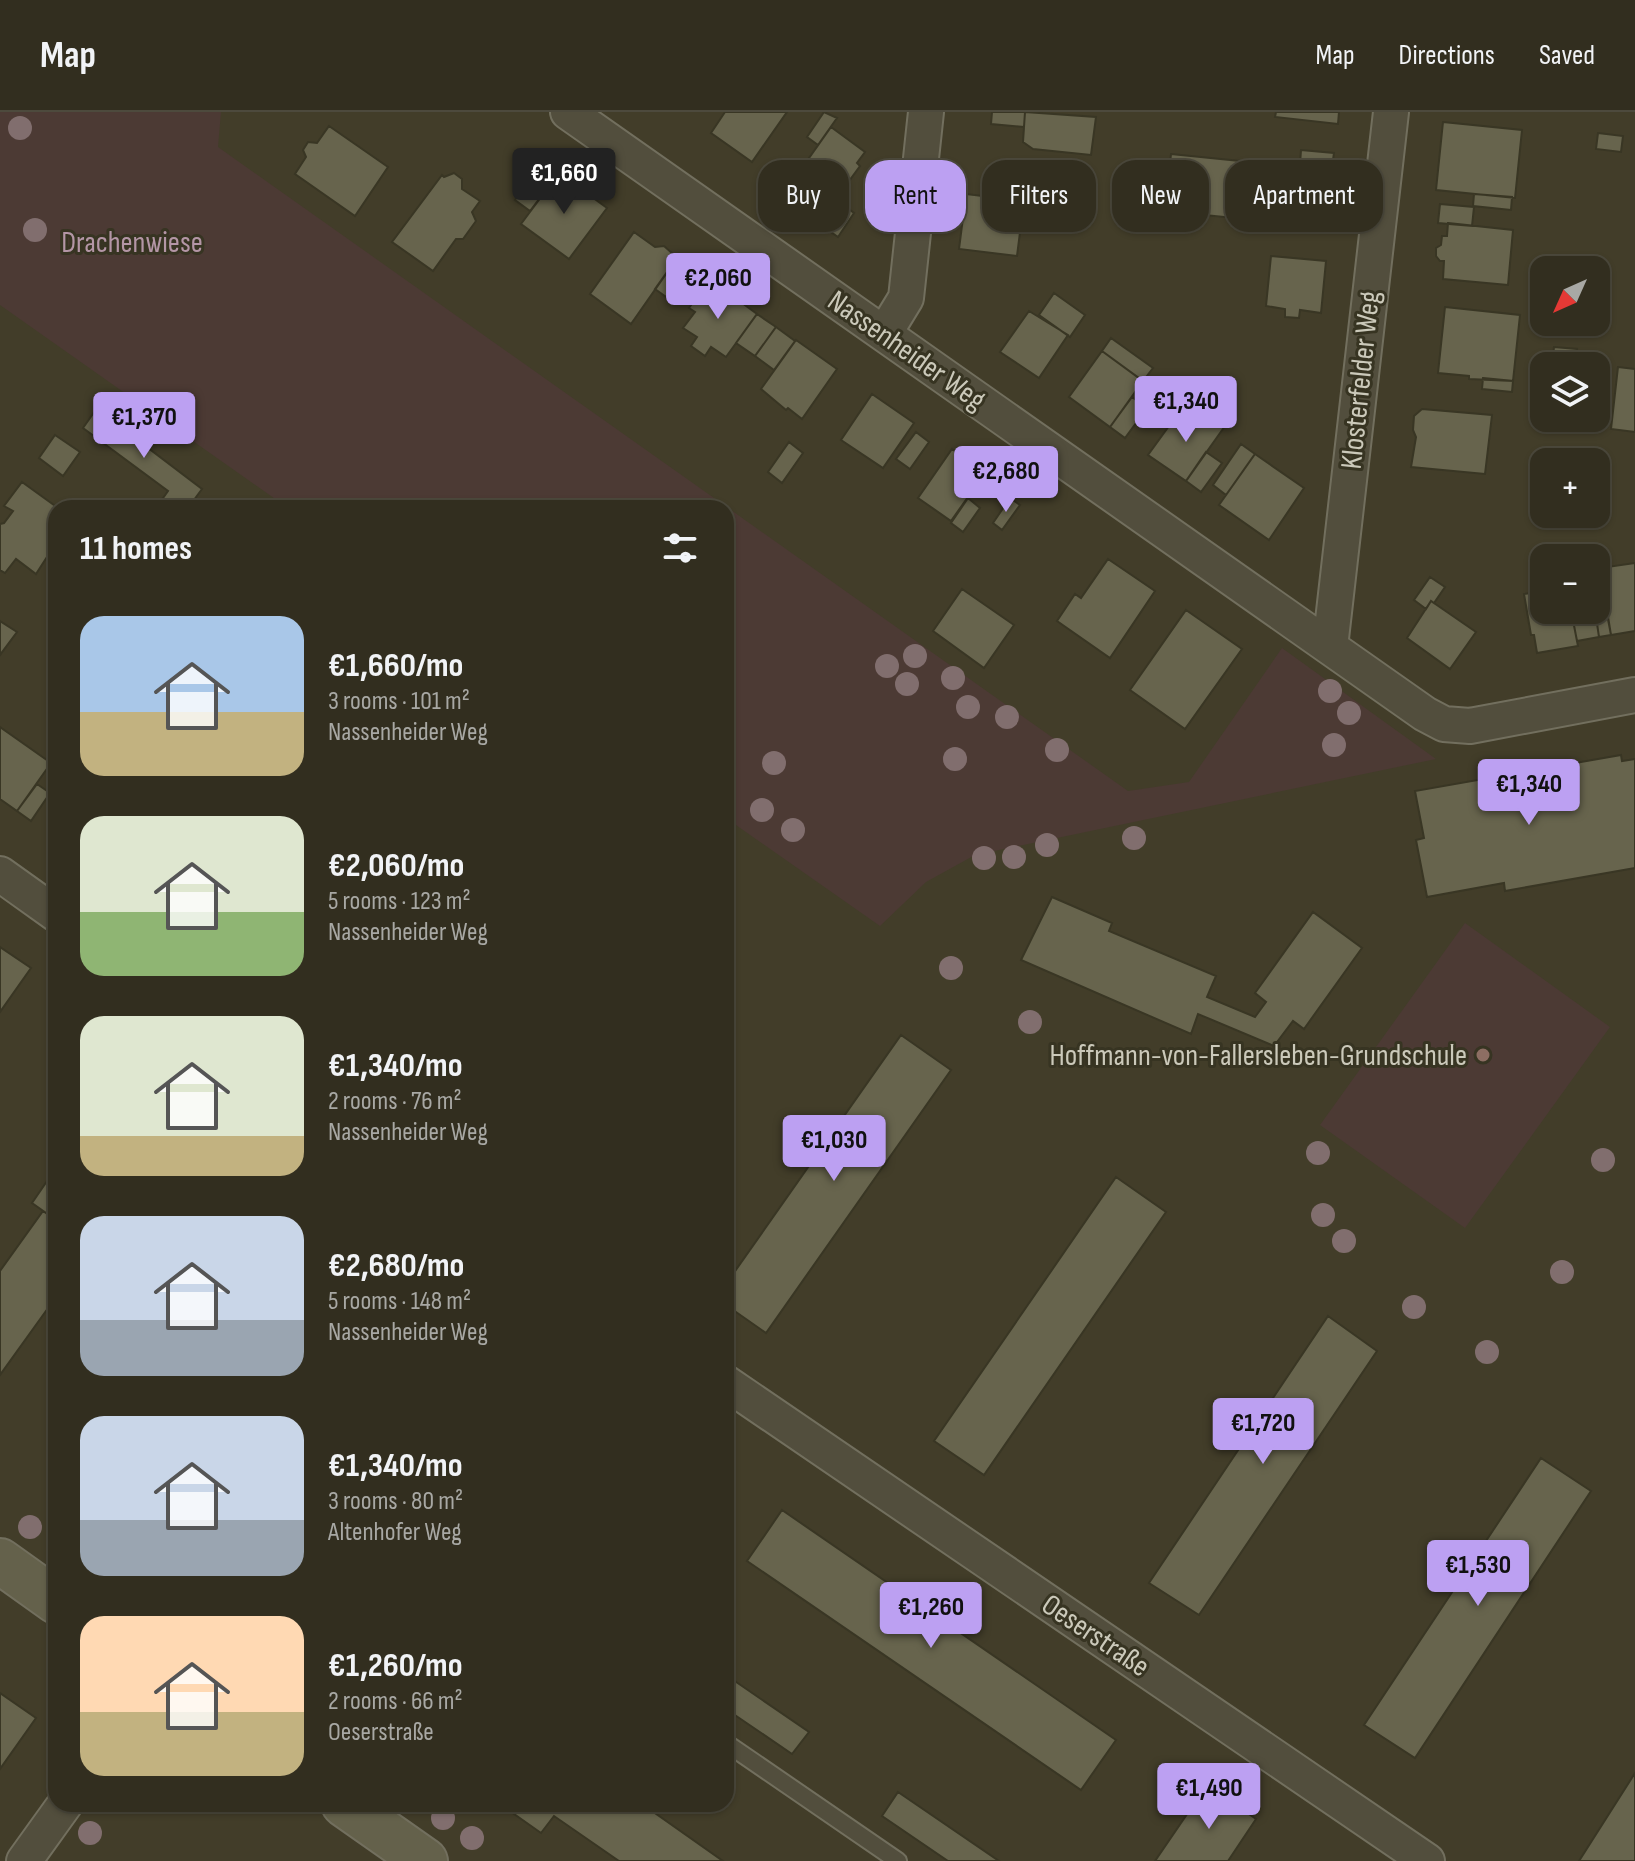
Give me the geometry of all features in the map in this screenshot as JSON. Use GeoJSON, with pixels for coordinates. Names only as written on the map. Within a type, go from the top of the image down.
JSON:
{"type":"FeatureCollection","features":[{"type":"Feature","properties":{"kind":"main road"},"geometry":{"type":"LineString","coordinates":[[0,1561],[48,1595]]}},
{"type":"Feature","properties":{"kind":"main road"},"geometry":{"type":"LineString","coordinates":[[355,1812],[425,1861]]}},
{"type":"Feature","properties":{"kind":"street","name":"Nassenheider Weg"},"geometry":{"type":"LineString","coordinates":[[568,112],[1425,714],[1444,724],[1470,726],[1635,695]]}},
{"type":"Feature","properties":{"kind":"street"},"geometry":{"type":"LineString","coordinates":[[884,334],[906,298],[926,112]]}},
{"type":"Feature","properties":{"kind":"street","name":"Klosterfelder Weg"},"geometry":{"type":"LineString","coordinates":[[1330,647],[1391,112]]}},
{"type":"Feature","properties":{"kind":"street"},"geometry":{"type":"LineString","coordinates":[[0,874],[48,908]]}},
{"type":"Feature","properties":{"kind":"street","name":"Oeserstraße"},"geometry":{"type":"LineString","coordinates":[[734,1388],[1427,1861]]}},
{"type":"Feature","properties":{"kind":"street"},"geometry":{"type":"LineString","coordinates":[[24,1861],[59,1812]]}},
{"type":"Feature","properties":{"kind":"lane"},"geometry":{"type":"LineString","coordinates":[[734,1748],[898,1861]]}},
{"type":"Feature","properties":{"kind":"green space","name":"Drachenwiese"},"geometry":{"type":"Polygon","coordinates":[[[0,112],[221,112],[218,147],[717,500],[277,500],[0,305],[0,112]]]}},
{"type":"Feature","properties":{"kind":"green space","name":"Drachenwiese"},"geometry":{"type":"Polygon","coordinates":[[[734,512],[1128,791],[1189,782],[1282,648],[1436,759],[975,855],[926,882],[880,926],[734,824],[734,512]]]}},
{"type":"Feature","properties":{"kind":"green space"},"geometry":{"type":"Polygon","coordinates":[[[1465,923],[1610,1027],[1465,1228],[1320,1125],[1465,923]]]}},
{"type":"Feature","properties":{"kind":"building"},"geometry":{"type":"Polygon","coordinates":[[[725,112],[787,112],[752,162],[711,133],[725,112]]]}},
{"type":"Feature","properties":{"kind":"building"},"geometry":{"type":"Polygon","coordinates":[[[824,112],[837,118],[818,145],[807,137],[824,112]]]}},
{"type":"Feature","properties":{"kind":"building"},"geometry":{"type":"Polygon","coordinates":[[[992,112],[1025,112],[1024,127],[991,124],[992,112]]]}},
{"type":"Feature","properties":{"kind":"building"},"geometry":{"type":"Polygon","coordinates":[[[1025,112],[1096,117],[1091,155],[1033,149],[1023,142],[1025,112]]]}},
{"type":"Feature","properties":{"kind":"building"},"geometry":{"type":"Polygon","coordinates":[[[1276,112],[1339,112],[1338,124],[1275,117],[1276,112]]]}},
{"type":"Feature","properties":{"kind":"building"},"geometry":{"type":"Polygon","coordinates":[[[1443,122],[1522,130],[1515,198],[1436,190],[1443,122]]]}},
{"type":"Feature","properties":{"kind":"building"},"geometry":{"type":"Polygon","coordinates":[[[329,126],[388,167],[355,216],[295,174],[306,157],[303,150],[308,142],[317,143],[329,126]]]}},
{"type":"Feature","properties":{"kind":"building"},"geometry":{"type":"Polygon","coordinates":[[[831,127],[865,152],[849,181],[849,160],[808,160],[831,127]]]}},
{"type":"Feature","properties":{"kind":"building"},"geometry":{"type":"Polygon","coordinates":[[[1598,133],[1623,136],[1621,152],[1596,149],[1598,133]]]}},
{"type":"Feature","properties":{"kind":"building"},"geometry":{"type":"Polygon","coordinates":[[[1301,150],[1334,153],[1333,160],[1300,160],[1301,150]]]}},
{"type":"Feature","properties":{"kind":"building"},"geometry":{"type":"Polygon","coordinates":[[[1171,154],[1230,160],[1225,160],[1225,217],[1209,215],[1209,160],[1170,160],[1171,154]]]}},
{"type":"Feature","properties":{"kind":"building"},"geometry":{"type":"Polygon","coordinates":[[[537,171],[552,182],[530,211],[515,200],[537,171]]]}},
{"type":"Feature","properties":{"kind":"building"},"geometry":{"type":"Polygon","coordinates":[[[454,173],[462,179],[462,189],[480,201],[472,212],[476,221],[463,239],[456,239],[433,271],[392,242],[442,175],[454,173]]]}},
{"type":"Feature","properties":{"kind":"building"},"geometry":{"type":"Polygon","coordinates":[[[559,173],[607,208],[569,259],[521,224],[559,173]]]}},
{"type":"Feature","properties":{"kind":"building"},"geometry":{"type":"Polygon","coordinates":[[[966,194],[982,196],[982,232],[1020,232],[1017,256],[959,249],[961,232],[966,232],[966,194]]]}},
{"type":"Feature","properties":{"kind":"building"},"geometry":{"type":"Polygon","coordinates":[[[1474,194],[1512,197],[1511,210],[1473,206],[1474,194]]]}},
{"type":"Feature","properties":{"kind":"building"},"geometry":{"type":"Polygon","coordinates":[[[1440,204],[1474,207],[1472,226],[1438,223],[1440,204]]]}},
{"type":"Feature","properties":{"kind":"building"},"geometry":{"type":"Polygon","coordinates":[[[1448,223],[1513,230],[1508,285],[1443,279],[1444,261],[1436,256],[1436,248],[1441,245],[1442,236],[1447,236],[1448,223]]]}},
{"type":"Feature","properties":{"kind":"building"},"geometry":{"type":"Polygon","coordinates":[[[634,232],[655,247],[664,246],[673,254],[675,261],[631,324],[590,294],[634,232]]]}},
{"type":"Feature","properties":{"kind":"building"},"geometry":{"type":"Polygon","coordinates":[[[1271,256],[1326,261],[1321,313],[1300,310],[1299,318],[1285,317],[1285,309],[1266,306],[1271,256]]]}},
{"type":"Feature","properties":{"kind":"building"},"geometry":{"type":"Polygon","coordinates":[[[675,261],[689,271],[669,299],[655,289],[675,261]]]}},
{"type":"Feature","properties":{"kind":"building"},"geometry":{"type":"Polygon","coordinates":[[[715,283],[757,314],[726,357],[711,347],[705,356],[691,346],[697,337],[683,328],[695,312],[689,308],[696,298],[701,302],[715,283]]]}},
{"type":"Feature","properties":{"kind":"building"},"geometry":{"type":"Polygon","coordinates":[[[1054,293],[1085,315],[1070,337],[1039,315],[1054,293]]]}},
{"type":"Feature","properties":{"kind":"building"},"geometry":{"type":"Polygon","coordinates":[[[1445,307],[1520,315],[1513,381],[1469,379],[1469,376],[1438,373],[1445,307]]]}},
{"type":"Feature","properties":{"kind":"building"},"geometry":{"type":"Polygon","coordinates":[[[1029,311],[1068,335],[1039,378],[1000,352],[1029,311]]]}},
{"type":"Feature","properties":{"kind":"building"},"geometry":{"type":"Polygon","coordinates":[[[757,314],[776,327],[755,356],[736,343],[757,314]]]}},
{"type":"Feature","properties":{"kind":"building"},"geometry":{"type":"Polygon","coordinates":[[[776,327],[795,341],[774,370],[755,356],[776,327]]]}},
{"type":"Feature","properties":{"kind":"building"},"geometry":{"type":"Polygon","coordinates":[[[1111,338],[1153,368],[1143,381],[1102,351],[1111,338]]]}},
{"type":"Feature","properties":{"kind":"building"},"geometry":{"type":"Polygon","coordinates":[[[796,340],[837,369],[802,419],[761,389],[796,340]]]}},
{"type":"Feature","properties":{"kind":"building"},"geometry":{"type":"Polygon","coordinates":[[[1554,347],[1577,349],[1577,352],[1553,352],[1554,347]]]}},
{"type":"Feature","properties":{"kind":"building"},"geometry":{"type":"Polygon","coordinates":[[[1102,351],[1143,381],[1110,427],[1069,397],[1102,351]]]}},
{"type":"Feature","properties":{"kind":"building"},"geometry":{"type":"Polygon","coordinates":[[[1618,367],[1635,369],[1635,432],[1611,429],[1618,367]]]}},
{"type":"Feature","properties":{"kind":"building"},"geometry":{"type":"Polygon","coordinates":[[[1483,378],[1513,381],[1512,392],[1482,389],[1483,378]]]}},
{"type":"Feature","properties":{"kind":"building"},"geometry":{"type":"Polygon","coordinates":[[[872,394],[914,423],[883,468],[841,440],[872,394]]]}},
{"type":"Feature","properties":{"kind":"building"},"geometry":{"type":"Polygon","coordinates":[[[1132,397],[1147,408],[1125,438],[1110,427],[1132,397]]]}},
{"type":"Feature","properties":{"kind":"building"},"geometry":{"type":"Polygon","coordinates":[[[97,408],[140,437],[139,441],[202,489],[194,500],[162,500],[168,491],[83,428],[97,408]]]}},
{"type":"Feature","properties":{"kind":"building"},"geometry":{"type":"Polygon","coordinates":[[[1422,409],[1492,415],[1485,474],[1411,467],[1416,437],[1414,416],[1422,409]]]}},
{"type":"Feature","properties":{"kind":"building"},"geometry":{"type":"Polygon","coordinates":[[[1203,410],[1225,426],[1186,481],[1148,455],[1177,415],[1192,426],[1203,410]]]}},
{"type":"Feature","properties":{"kind":"building"},"geometry":{"type":"Polygon","coordinates":[[[916,432],[929,442],[910,469],[896,459],[916,432]]]}},
{"type":"Feature","properties":{"kind":"building"},"geometry":{"type":"Polygon","coordinates":[[[55,435],[80,452],[63,476],[39,458],[55,435]]]}},
{"type":"Feature","properties":{"kind":"building"},"geometry":{"type":"Polygon","coordinates":[[[789,442],[803,453],[782,483],[768,472],[789,442]]]}},
{"type":"Feature","properties":{"kind":"building"},"geometry":{"type":"Polygon","coordinates":[[[1241,444],[1255,454],[1226,495],[1213,485],[1241,444]]]}},
{"type":"Feature","properties":{"kind":"building"},"geometry":{"type":"Polygon","coordinates":[[[952,449],[985,473],[951,521],[918,498],[952,449]]]}},
{"type":"Feature","properties":{"kind":"building"},"geometry":{"type":"Polygon","coordinates":[[[1206,452],[1222,463],[1201,492],[1186,481],[1206,452]]]}},
{"type":"Feature","properties":{"kind":"building"},"geometry":{"type":"Polygon","coordinates":[[[1255,454],[1304,488],[1269,540],[1219,505],[1255,454]]]}},
{"type":"Feature","properties":{"kind":"building"},"geometry":{"type":"Polygon","coordinates":[[[22,482],[48,501],[48,555],[36,574],[16,559],[5,573],[0,570],[0,524],[13,511],[4,506],[22,482]]]}},
{"type":"Feature","properties":{"kind":"building"},"geometry":{"type":"Polygon","coordinates":[[[968,498],[980,508],[963,532],[951,523],[968,498]]]}},
{"type":"Feature","properties":{"kind":"building"},"geometry":{"type":"Polygon","coordinates":[[[1010,498],[1020,505],[1002,530],[993,523],[1010,498]]]}},
{"type":"Feature","properties":{"kind":"building"},"geometry":{"type":"Polygon","coordinates":[[[1108,559],[1155,591],[1110,658],[1057,621],[1075,594],[1081,598],[1108,559]]]}},
{"type":"Feature","properties":{"kind":"building"},"geometry":{"type":"Polygon","coordinates":[[[1635,563],[1635,631],[1611,635],[1610,567],[1635,563]]]}},
{"type":"Feature","properties":{"kind":"building"},"geometry":{"type":"Polygon","coordinates":[[[1430,577],[1445,587],[1426,609],[1414,600],[1430,577]]]}},
{"type":"Feature","properties":{"kind":"building"},"geometry":{"type":"Polygon","coordinates":[[[962,589],[1014,625],[984,668],[933,631],[962,589]]]}},
{"type":"Feature","properties":{"kind":"building"},"geometry":{"type":"Polygon","coordinates":[[[1530,593],[1530,624],[1574,624],[1578,646],[1537,653],[1534,635],[1531,635],[1524,594],[1530,593]]]}},
{"type":"Feature","properties":{"kind":"building"},"geometry":{"type":"Polygon","coordinates":[[[1431,601],[1476,632],[1450,669],[1407,638],[1431,601]]]}},
{"type":"Feature","properties":{"kind":"building"},"geometry":{"type":"Polygon","coordinates":[[[1186,610],[1242,649],[1185,729],[1130,690],[1186,610]]]}},
{"type":"Feature","properties":{"kind":"building"},"geometry":{"type":"Polygon","coordinates":[[[0,621],[17,632],[0,655],[0,621]]]}},
{"type":"Feature","properties":{"kind":"building"},"geometry":{"type":"Polygon","coordinates":[[[1574,624],[1597,624],[1599,637],[1577,641],[1574,624]]]}},
{"type":"Feature","properties":{"kind":"building"},"geometry":{"type":"Polygon","coordinates":[[[1597,624],[1609,624],[1611,635],[1599,637],[1597,624]]]}},
{"type":"Feature","properties":{"kind":"building"},"geometry":{"type":"Polygon","coordinates":[[[0,727],[48,761],[48,767],[17,811],[0,799],[0,727]]]}},
{"type":"Feature","properties":{"kind":"building"},"geometry":{"type":"Polygon","coordinates":[[[1621,755],[1622,761],[1635,759],[1635,868],[1505,891],[1504,883],[1427,897],[1416,840],[1424,838],[1415,791],[1621,755]]]}},
{"type":"Feature","properties":{"kind":"building"},"geometry":{"type":"Polygon","coordinates":[[[37,784],[48,792],[31,821],[17,811],[37,784]]]}},
{"type":"Feature","properties":{"kind":"building"},"geometry":{"type":"Polygon","coordinates":[[[1052,897],[1112,923],[1109,931],[1216,976],[1207,997],[1255,1017],[1266,1002],[1255,993],[1313,912],[1362,948],[1304,1029],[1293,1021],[1274,1046],[1198,1014],[1191,1034],[1021,960],[1052,897]]]}},
{"type":"Feature","properties":{"kind":"building"},"geometry":{"type":"Polygon","coordinates":[[[0,947],[31,968],[0,1012],[0,947]]]}},
{"type":"Feature","properties":{"kind":"building"},"geometry":{"type":"Polygon","coordinates":[[[901,1035],[951,1070],[766,1333],[734,1311],[734,1273],[901,1035]]]}},
{"type":"Feature","properties":{"kind":"building"},"geometry":{"type":"Polygon","coordinates":[[[1116,1177],[1166,1212],[984,1475],[934,1441],[1116,1177]]]}},
{"type":"Feature","properties":{"kind":"building"},"geometry":{"type":"Polygon","coordinates":[[[48,1180],[48,1214],[32,1203],[48,1180]]]}},
{"type":"Feature","properties":{"kind":"building"},"geometry":{"type":"Polygon","coordinates":[[[43,1211],[48,1214],[48,1308],[0,1375],[0,1271],[43,1211]]]}},
{"type":"Feature","properties":{"kind":"building"},"geometry":{"type":"Polygon","coordinates":[[[1328,1316],[1377,1351],[1199,1615],[1149,1583],[1328,1316]]]}},
{"type":"Feature","properties":{"kind":"building"},"geometry":{"type":"Polygon","coordinates":[[[1541,1458],[1591,1491],[1415,1758],[1364,1725],[1541,1458]]]}},
{"type":"Feature","properties":{"kind":"building"},"geometry":{"type":"Polygon","coordinates":[[[782,1510],[1116,1740],[1081,1790],[747,1561],[782,1510]]]}},
{"type":"Feature","properties":{"kind":"building"},"geometry":{"type":"Polygon","coordinates":[[[734,1680],[809,1732],[792,1754],[734,1714],[734,1680]]]}},
{"type":"Feature","properties":{"kind":"building"},"geometry":{"type":"Polygon","coordinates":[[[0,1693],[36,1718],[0,1769],[0,1693]]]}},
{"type":"Feature","properties":{"kind":"building"},"geometry":{"type":"Polygon","coordinates":[[[1635,1773],[1635,1861],[1579,1861],[1635,1773]]]}},
{"type":"Feature","properties":{"kind":"building"},"geometry":{"type":"Polygon","coordinates":[[[1207,1785],[1256,1819],[1228,1861],[1155,1861],[1207,1785]]]}},
{"type":"Feature","properties":{"kind":"building"},"geometry":{"type":"Polygon","coordinates":[[[898,1792],[999,1861],[948,1861],[882,1816],[898,1792]]]}},
{"type":"Feature","properties":{"kind":"building"},"geometry":{"type":"Polygon","coordinates":[[[511,1812],[653,1812],[723,1861],[619,1861],[554,1816],[541,1833],[511,1812]]]}},
{"type":"Feature","properties":{"kind":"place","name":"Hoffmann-von-Fallersleben-Grundschule"},"geometry":{"type":"Point","coordinates":[1483,1055]}}]}
